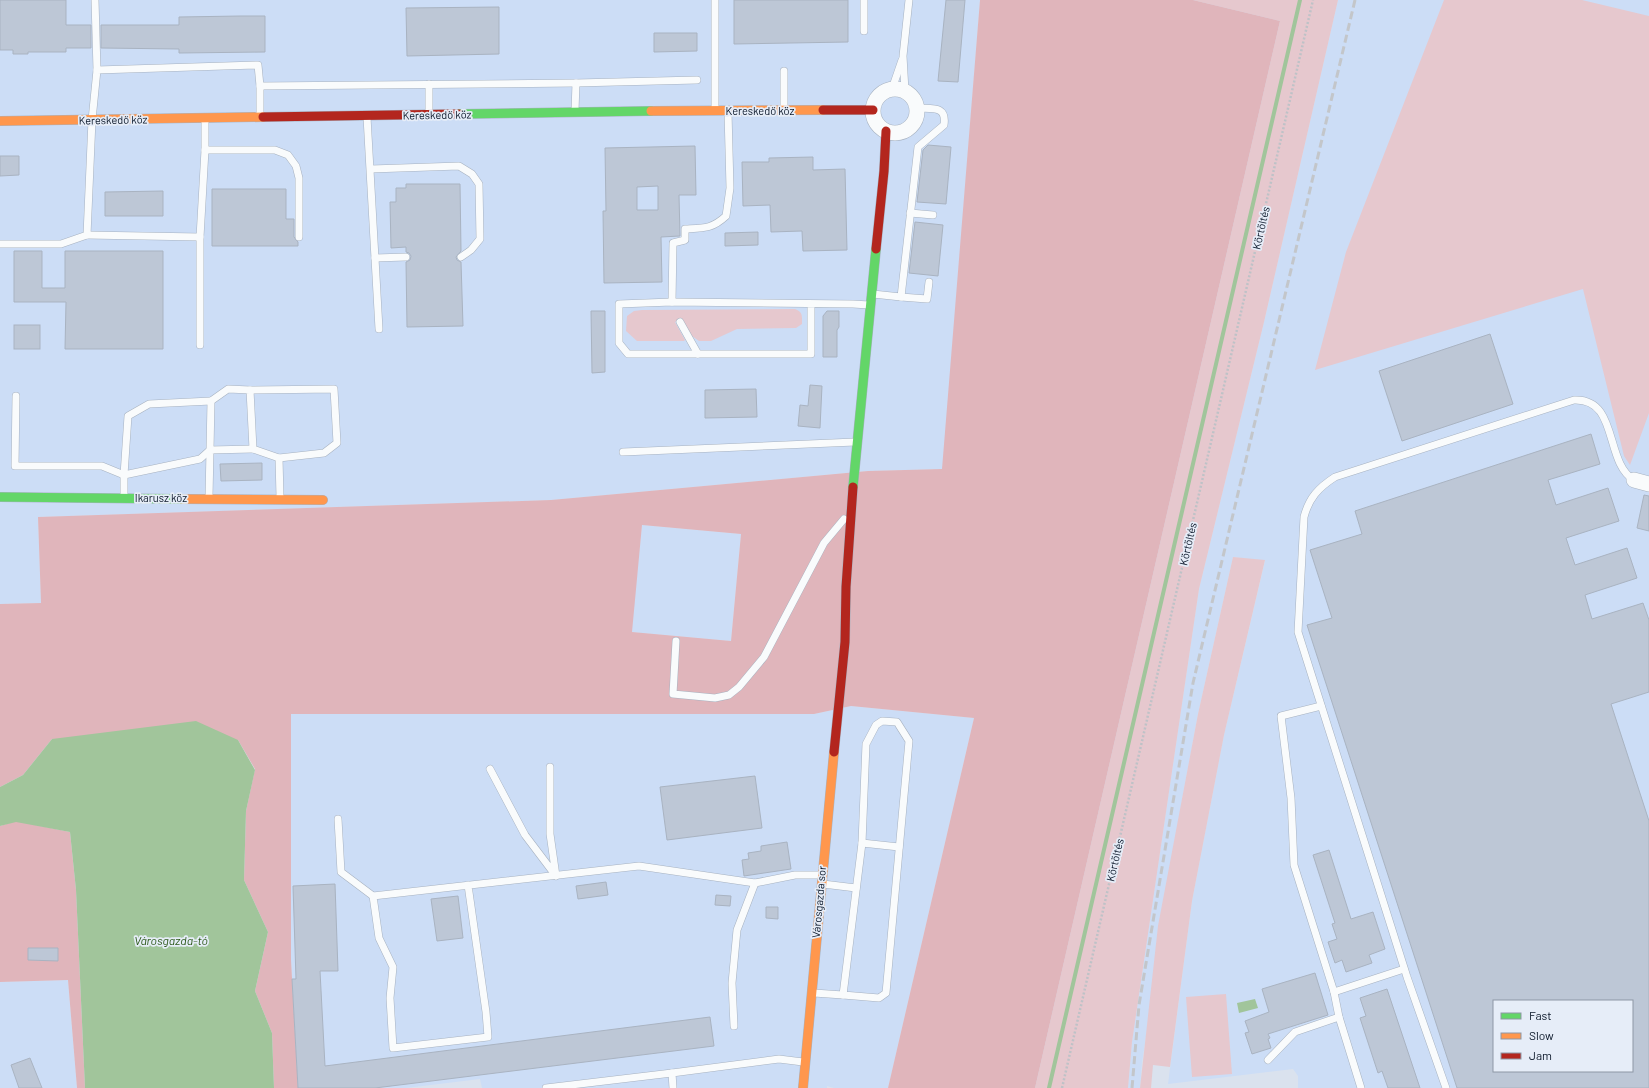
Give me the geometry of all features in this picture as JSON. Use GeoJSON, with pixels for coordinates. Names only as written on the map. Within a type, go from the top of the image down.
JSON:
{"type":"FeatureCollection","features":[{"type":"Feature","properties":{"kind":"street"},"geometry":{"type":"LineString","coordinates":[[898,90],[911,95],[917,108],[916,117],[906,130],[892,132],[879,126],[874,118],[873,110],[876,100],[882,93],[898,90]]}},
{"type":"Feature","properties":{"kind":"street","name":"Kereskedő köz"},"geometry":{"type":"LineString","coordinates":[[0,121],[715,110],[873,110]]}},
{"type":"Feature","properties":{"kind":"street"},"geometry":{"type":"LineString","coordinates":[[884,172],[892,132]]}},
{"type":"Feature","properties":{"kind":"street","name":"Városgazda sor"},"geometry":{"type":"LineString","coordinates":[[803,1088],[821,879],[845,642],[850,512],[884,172]]}},
{"type":"Feature","properties":{"kind":"street"},"geometry":{"type":"LineString","coordinates":[[1634,480],[1649,484]]}},
{"type":"Feature","properties":{"kind":"street","name":"Ikarusz köz"},"geometry":{"type":"LineString","coordinates":[[0,497],[323,500]]}},
{"type":"Feature","properties":{"kind":"lane"},"geometry":{"type":"LineString","coordinates":[[87,235],[92,120],[97,70],[95,0]]}},
{"type":"Feature","properties":{"kind":"lane"},"geometry":{"type":"LineString","coordinates":[[714,0],[715,110]]}},
{"type":"Feature","properties":{"kind":"lane"},"geometry":{"type":"LineString","coordinates":[[864,0],[864,31]]}},
{"type":"Feature","properties":{"kind":"lane"},"geometry":{"type":"LineString","coordinates":[[898,90],[909,0]]}},
{"type":"Feature","properties":{"kind":"lane"},"geometry":{"type":"LineString","coordinates":[[898,90],[903,56]]}},
{"type":"Feature","properties":{"kind":"lane"},"geometry":{"type":"LineString","coordinates":[[97,70],[258,65],[260,117]]}},
{"type":"Feature","properties":{"kind":"lane"},"geometry":{"type":"LineString","coordinates":[[784,71],[784,111]]}},
{"type":"Feature","properties":{"kind":"lane"},"geometry":{"type":"LineString","coordinates":[[260,86],[576,83],[697,80]]}},
{"type":"Feature","properties":{"kind":"lane"},"geometry":{"type":"LineString","coordinates":[[575,112],[576,83]]}},
{"type":"Feature","properties":{"kind":"lane"},"geometry":{"type":"LineString","coordinates":[[429,84],[429,115]]}},
{"type":"Feature","properties":{"kind":"lane"},"geometry":{"type":"LineString","coordinates":[[901,297],[918,147],[944,125],[945,117],[944,113],[938,109],[917,108]]}},
{"type":"Feature","properties":{"kind":"lane"},"geometry":{"type":"LineString","coordinates":[[672,302],[673,243],[685,240],[686,229],[709,228],[718,224],[726,216],[730,188],[728,110]]}},
{"type":"Feature","properties":{"kind":"lane"},"geometry":{"type":"LineString","coordinates":[[367,116],[371,169],[378,328]]}},
{"type":"Feature","properties":{"kind":"lane"},"geometry":{"type":"LineString","coordinates":[[200,345],[200,237],[205,150],[205,118]]}},
{"type":"Feature","properties":{"kind":"lane"},"geometry":{"type":"LineString","coordinates":[[205,150],[274,150],[288,156],[296,166],[299,178],[299,237]]}},
{"type":"Feature","properties":{"kind":"lane"},"geometry":{"type":"LineString","coordinates":[[371,169],[459,166],[472,174],[478,184],[480,239],[471,250],[461,257]]}},
{"type":"Feature","properties":{"kind":"lane"},"geometry":{"type":"LineString","coordinates":[[910,213],[933,215]]}},
{"type":"Feature","properties":{"kind":"lane"},"geometry":{"type":"LineString","coordinates":[[0,244],[61,244],[87,235],[200,237]]}},
{"type":"Feature","properties":{"kind":"lane"},"geometry":{"type":"LineString","coordinates":[[375,258],[406,257]]}},
{"type":"Feature","properties":{"kind":"lane"},"geometry":{"type":"LineString","coordinates":[[871,294],[927,299],[929,282]]}},
{"type":"Feature","properties":{"kind":"lane"},"geometry":{"type":"LineString","coordinates":[[811,304],[811,354],[628,354],[619,343],[619,304],[672,302],[811,304],[870,305]]}},
{"type":"Feature","properties":{"kind":"lane"},"geometry":{"type":"LineString","coordinates":[[680,322],[698,354]]}},
{"type":"Feature","properties":{"kind":"lane"},"geometry":{"type":"LineString","coordinates":[[16,396],[15,466],[102,466],[124,475],[200,459],[210,450],[253,449],[279,458],[324,453],[337,443],[334,389],[228,389],[212,401],[149,404],[128,416],[124,475],[124,498]]}},
{"type":"Feature","properties":{"kind":"lane"},"geometry":{"type":"LineString","coordinates":[[250,390],[253,449]]}},
{"type":"Feature","properties":{"kind":"lane"},"geometry":{"type":"LineString","coordinates":[[1446,1088],[1404,969],[1298,632],[1304,517],[1307,504],[1324,485],[1335,477],[1348,472],[1564,402],[1580,400],[1592,403],[1602,412],[1618,458],[1626,474],[1634,480]]}},
{"type":"Feature","properties":{"kind":"lane"},"geometry":{"type":"LineString","coordinates":[[209,499],[212,401]]}},
{"type":"Feature","properties":{"kind":"lane"},"geometry":{"type":"LineString","coordinates":[[623,452],[857,442]]}},
{"type":"Feature","properties":{"kind":"lane"},"geometry":{"type":"LineString","coordinates":[[279,458],[280,499]]}},
{"type":"Feature","properties":{"kind":"lane"},"geometry":{"type":"LineString","coordinates":[[676,641],[673,694],[715,698],[729,695],[739,687],[764,657],[824,543],[850,512]]}},
{"type":"Feature","properties":{"kind":"lane"},"geometry":{"type":"LineString","coordinates":[[1321,706],[1281,716],[1291,798],[1294,865],[1334,992],[1339,1017],[1361,1088]]}},
{"type":"Feature","properties":{"kind":"lane"},"geometry":{"type":"LineString","coordinates":[[812,992],[843,995],[879,998],[886,992],[909,741],[897,722],[882,721],[876,725],[866,744],[862,843],[843,995]]}},
{"type":"Feature","properties":{"kind":"lane"},"geometry":{"type":"LineString","coordinates":[[550,767],[550,834],[556,876]]}},
{"type":"Feature","properties":{"kind":"lane"},"geometry":{"type":"LineString","coordinates":[[490,769],[525,835],[556,876]]}},
{"type":"Feature","properties":{"kind":"lane"},"geometry":{"type":"LineString","coordinates":[[338,819],[340,872],[373,896],[639,866],[755,883],[795,875],[821,879],[856,888]]}},
{"type":"Feature","properties":{"kind":"lane"},"geometry":{"type":"LineString","coordinates":[[862,843],[900,847]]}},
{"type":"Feature","properties":{"kind":"lane"},"geometry":{"type":"LineString","coordinates":[[734,1026],[732,983],[737,930],[755,883]]}},
{"type":"Feature","properties":{"kind":"lane"},"geometry":{"type":"LineString","coordinates":[[373,896],[379,938],[393,967],[390,998],[393,1048],[488,1037],[486,1012],[468,885]]}},
{"type":"Feature","properties":{"kind":"lane"},"geometry":{"type":"LineString","coordinates":[[1334,992],[1404,969]]}},
{"type":"Feature","properties":{"kind":"lane"},"geometry":{"type":"LineString","coordinates":[[1268,1060],[1295,1032],[1339,1017]]}},
{"type":"Feature","properties":{"kind":"lane"},"geometry":{"type":"LineString","coordinates":[[546,1088],[779,1059],[805,1062]]}},
{"type":"Feature","properties":{"kind":"lane"},"geometry":{"type":"LineString","coordinates":[[672,1073],[673,1088]]}},
{"type":"Feature","properties":{"kind":"path","name":"Körtöltés"},"geometry":{"type":"LineString","coordinates":[[1062,1088],[1313,0]]}},
{"type":"Feature","properties":{"kind":"shaded area"},"geometry":{"type":"Polygon","coordinates":[[[0,0],[980,0],[943,469],[868,471],[551,500],[38,517],[41,603],[0,604],[0,0]]]}},
{"type":"Feature","properties":{"kind":"shaded area"},"geometry":{"type":"Polygon","coordinates":[[[980,0],[1193,0],[1280,21],[1035,1088],[888,1088],[974,718],[851,706],[814,714],[291,714],[291,960],[298,1088],[274,1088],[272,1033],[255,991],[268,932],[244,880],[246,811],[255,769],[238,740],[52,739],[23,775],[0,787],[0,604],[41,603],[38,517],[551,500],[868,471],[942,469],[980,0]],[[642,525],[632,632],[731,641],[741,534],[642,525]]]}},
{"type":"Feature","properties":{"kind":"shaded area"},"geometry":{"type":"Polygon","coordinates":[[[1193,0],[1338,0],[1264,322],[1199,589],[1132,1042],[1128,1088],[1035,1088],[1280,21],[1193,0]]]}},
{"type":"Feature","properties":{"kind":"shaded area"},"geometry":{"type":"Polygon","coordinates":[[[1338,0],[1649,0],[1649,1088],[1298,1088],[1298,1076],[1293,1069],[1168,1084],[1192,901],[1224,735],[1265,561],[1233,557],[1198,714],[1182,800],[1142,1063],[1140,1088],[1128,1088],[1132,1042],[1199,589],[1264,322],[1338,0]]]}},
{"type":"Feature","properties":{"kind":"shaded area"},"geometry":{"type":"Polygon","coordinates":[[[1444,0],[1582,0],[1649,16],[1649,413],[1630,465],[1624,456],[1583,289],[1315,370],[1346,252],[1444,0]]]}},
{"type":"Feature","properties":{"kind":"shaded area"},"geometry":{"type":"Polygon","coordinates":[[[795,309],[802,315],[802,324],[796,328],[737,329],[711,341],[699,341],[692,336],[681,319],[675,322],[685,340],[684,341],[637,341],[626,331],[627,316],[634,311],[795,309]]]}},
{"type":"Feature","properties":{"kind":"shaded area"},"geometry":{"type":"Polygon","coordinates":[[[642,525],[741,534],[731,641],[631,632],[642,525]]]}},
{"type":"Feature","properties":{"kind":"shaded area"},"geometry":{"type":"Polygon","coordinates":[[[1233,557],[1265,560],[1224,735],[1192,901],[1170,1067],[1153,1065],[1151,1088],[1140,1088],[1158,926],[1198,714],[1233,557]]]}},
{"type":"Feature","properties":{"kind":"shaded area"},"geometry":{"type":"Polygon","coordinates":[[[851,706],[974,718],[888,1088],[834,1088],[827,1086],[827,1088],[482,1088],[480,1079],[406,1088],[298,1088],[291,960],[291,714],[814,714],[851,706]]]}},
{"type":"Feature","properties":{"kind":"shaded area"},"geometry":{"type":"Polygon","coordinates":[[[16,821],[70,832],[76,890],[85,1088],[77,1088],[68,980],[0,982],[0,826],[16,821]]]}},
{"type":"Feature","properties":{"kind":"shaded area"},"geometry":{"type":"Polygon","coordinates":[[[68,980],[77,1088],[0,1088],[0,982],[68,980]]]}},
{"type":"Feature","properties":{"kind":"shaded area"},"geometry":{"type":"Polygon","coordinates":[[[1226,994],[1232,1074],[1192,1077],[1186,997],[1226,994]]]}},
{"type":"Feature","properties":{"kind":"water","name":"Városgazda-tó"},"geometry":{"type":"Polygon","coordinates":[[[196,721],[238,740],[255,770],[246,811],[244,880],[268,932],[255,991],[272,1033],[274,1088],[85,1088],[76,890],[70,832],[16,822],[0,826],[0,787],[23,775],[52,739],[196,721]]]}},
{"type":"Feature","properties":{"kind":"water"},"geometry":{"type":"Polygon","coordinates":[[[1255,999],[1258,1008],[1239,1013],[1237,1003],[1255,999]]]}},
{"type":"Feature","properties":{"kind":"building"},"geometry":{"type":"Polygon","coordinates":[[[0,0],[66,0],[66,25],[91,25],[91,48],[66,48],[66,52],[28,52],[28,54],[13,54],[13,50],[0,50],[0,0]]]}},
{"type":"Feature","properties":{"kind":"building"},"geometry":{"type":"Polygon","coordinates":[[[734,0],[848,0],[848,42],[734,44],[734,0]]]}},
{"type":"Feature","properties":{"kind":"building"},"geometry":{"type":"Polygon","coordinates":[[[946,0],[965,0],[958,82],[938,81],[946,0]]]}},
{"type":"Feature","properties":{"kind":"building"},"geometry":{"type":"Polygon","coordinates":[[[499,7],[499,54],[407,56],[406,8],[499,7]]]}},
{"type":"Feature","properties":{"kind":"building"},"geometry":{"type":"Polygon","coordinates":[[[265,16],[265,52],[179,53],[179,49],[101,48],[101,25],[179,25],[179,17],[265,16]]]}},
{"type":"Feature","properties":{"kind":"building"},"geometry":{"type":"Polygon","coordinates":[[[654,33],[697,33],[697,51],[654,52],[654,33]]]}},
{"type":"Feature","properties":{"kind":"building"},"geometry":{"type":"Polygon","coordinates":[[[928,145],[951,147],[946,204],[917,202],[923,150],[928,145]]]}},
{"type":"Feature","properties":{"kind":"building"},"geometry":{"type":"Polygon","coordinates":[[[695,146],[696,195],[679,195],[680,236],[661,237],[662,282],[604,283],[603,211],[606,211],[605,148],[695,146]],[[658,186],[637,187],[637,210],[658,210],[658,186]]]}},
{"type":"Feature","properties":{"kind":"building"},"geometry":{"type":"Polygon","coordinates":[[[0,156],[19,156],[19,175],[0,176],[0,156]]]}},
{"type":"Feature","properties":{"kind":"building"},"geometry":{"type":"Polygon","coordinates":[[[813,157],[813,170],[845,169],[847,250],[803,251],[802,231],[771,232],[770,205],[743,206],[742,162],[769,162],[769,158],[813,157]]]}},
{"type":"Feature","properties":{"kind":"building"},"geometry":{"type":"Polygon","coordinates":[[[406,184],[460,184],[461,251],[456,257],[457,260],[461,262],[463,326],[407,327],[406,262],[410,260],[411,256],[406,252],[406,247],[391,248],[390,202],[396,202],[396,188],[406,188],[406,184]]]}},
{"type":"Feature","properties":{"kind":"building"},"geometry":{"type":"Polygon","coordinates":[[[212,189],[286,189],[286,219],[294,219],[294,237],[298,242],[298,246],[212,246],[212,189]]]}},
{"type":"Feature","properties":{"kind":"building"},"geometry":{"type":"Polygon","coordinates":[[[163,191],[163,216],[105,216],[105,192],[163,191]]]}},
{"type":"Feature","properties":{"kind":"building"},"geometry":{"type":"Polygon","coordinates":[[[915,222],[943,225],[938,276],[909,273],[915,222]]]}},
{"type":"Feature","properties":{"kind":"building"},"geometry":{"type":"Polygon","coordinates":[[[758,232],[758,245],[725,246],[725,233],[758,232]]]}},
{"type":"Feature","properties":{"kind":"building"},"geometry":{"type":"Polygon","coordinates":[[[14,251],[42,251],[42,288],[65,288],[65,251],[163,251],[163,349],[65,349],[66,302],[14,302],[14,251]]]}},
{"type":"Feature","properties":{"kind":"building"},"geometry":{"type":"Polygon","coordinates":[[[591,311],[605,311],[605,372],[592,373],[591,311]]]}},
{"type":"Feature","properties":{"kind":"building"},"geometry":{"type":"Polygon","coordinates":[[[827,311],[839,311],[837,357],[823,357],[823,316],[827,311]]]}},
{"type":"Feature","properties":{"kind":"building"},"geometry":{"type":"Polygon","coordinates":[[[14,325],[40,325],[40,349],[14,349],[14,325]]]}},
{"type":"Feature","properties":{"kind":"building"},"geometry":{"type":"Polygon","coordinates":[[[1490,334],[1513,404],[1402,441],[1379,371],[1490,334]]]}},
{"type":"Feature","properties":{"kind":"building"},"geometry":{"type":"Polygon","coordinates":[[[810,385],[822,386],[820,428],[798,426],[800,405],[808,406],[810,385]]]}},
{"type":"Feature","properties":{"kind":"building"},"geometry":{"type":"Polygon","coordinates":[[[756,389],[757,417],[705,418],[705,390],[756,389]]]}},
{"type":"Feature","properties":{"kind":"building"},"geometry":{"type":"Polygon","coordinates":[[[1591,434],[1600,464],[1548,480],[1556,505],[1608,488],[1619,521],[1566,538],[1575,565],[1627,548],[1637,578],[1585,595],[1592,619],[1643,603],[1649,620],[1649,692],[1611,704],[1649,821],[1649,1088],[1457,1088],[1307,625],[1332,618],[1310,550],[1362,534],[1355,511],[1591,434]]]}},
{"type":"Feature","properties":{"kind":"building"},"geometry":{"type":"Polygon","coordinates":[[[262,463],[262,480],[221,481],[220,464],[262,463]]]}},
{"type":"Feature","properties":{"kind":"building"},"geometry":{"type":"Polygon","coordinates":[[[1644,495],[1649,496],[1649,531],[1637,528],[1644,495]]]}},
{"type":"Feature","properties":{"kind":"building"},"geometry":{"type":"Polygon","coordinates":[[[755,776],[762,828],[667,840],[660,787],[755,776]]]}},
{"type":"Feature","properties":{"kind":"building"},"geometry":{"type":"Polygon","coordinates":[[[787,842],[791,869],[744,876],[742,860],[749,859],[748,853],[761,851],[761,846],[787,842]]]}},
{"type":"Feature","properties":{"kind":"building"},"geometry":{"type":"Polygon","coordinates":[[[1329,850],[1351,919],[1373,912],[1385,949],[1369,955],[1372,963],[1346,972],[1342,960],[1335,963],[1328,942],[1337,939],[1332,924],[1335,923],[1313,855],[1329,850]]]}},
{"type":"Feature","properties":{"kind":"building"},"geometry":{"type":"Polygon","coordinates":[[[606,882],[608,895],[578,899],[576,886],[606,882]]]}},
{"type":"Feature","properties":{"kind":"building"},"geometry":{"type":"Polygon","coordinates":[[[335,884],[338,971],[320,971],[325,1066],[710,1017],[714,1046],[375,1088],[298,1088],[292,979],[296,979],[293,886],[335,884]]]}},
{"type":"Feature","properties":{"kind":"building"},"geometry":{"type":"Polygon","coordinates":[[[716,895],[731,896],[730,906],[715,905],[716,895]]]}},
{"type":"Feature","properties":{"kind":"building"},"geometry":{"type":"Polygon","coordinates":[[[458,896],[463,938],[437,941],[431,899],[458,896]]]}},
{"type":"Feature","properties":{"kind":"building"},"geometry":{"type":"Polygon","coordinates":[[[766,907],[778,907],[778,919],[766,918],[766,907]]]}},
{"type":"Feature","properties":{"kind":"building"},"geometry":{"type":"Polygon","coordinates":[[[28,948],[58,948],[58,961],[28,960],[28,948]]]}},
{"type":"Feature","properties":{"kind":"building"},"geometry":{"type":"Polygon","coordinates":[[[1315,973],[1328,1015],[1268,1034],[1271,1048],[1252,1054],[1245,1033],[1249,1032],[1245,1021],[1269,1012],[1262,989],[1315,973]]]}},
{"type":"Feature","properties":{"kind":"building"},"geometry":{"type":"Polygon","coordinates":[[[1387,989],[1420,1088],[1388,1088],[1382,1071],[1378,1073],[1360,1018],[1366,1016],[1360,998],[1387,989]]]}},
{"type":"Feature","properties":{"kind":"building"},"geometry":{"type":"Polygon","coordinates":[[[30,1058],[42,1088],[19,1088],[11,1065],[30,1058]]]}},
{"type":"Feature","properties":{"kind":"waterway"},"geometry":{"type":"LineString","coordinates":[[1049,1088],[1300,0]]}},
{"type":"Feature","properties":{"kind":"railway"},"geometry":{"type":"LineString","coordinates":[[1132,1088],[1139,1005],[1193,683],[1355,0]]}},
{"type":"Feature","properties":{"kind":"traffic: fast"},"geometry":{"type":"LineString","coordinates":[[459,114],[651,111]]}},
{"type":"Feature","properties":{"kind":"traffic: fast"},"geometry":{"type":"LineString","coordinates":[[853,487],[876,249]]}},
{"type":"Feature","properties":{"kind":"traffic: fast"},"geometry":{"type":"LineString","coordinates":[[0,497],[182,499]]}},
{"type":"Feature","properties":{"kind":"traffic: slow"},"geometry":{"type":"LineString","coordinates":[[651,111],[823,110]]}},
{"type":"Feature","properties":{"kind":"traffic: slow"},"geometry":{"type":"LineString","coordinates":[[0,121],[263,117]]}},
{"type":"Feature","properties":{"kind":"traffic: slow"},"geometry":{"type":"LineString","coordinates":[[182,499],[323,500]]}},
{"type":"Feature","properties":{"kind":"traffic: slow"},"geometry":{"type":"LineString","coordinates":[[803,1088],[834,752]]}},
{"type":"Feature","properties":{"kind":"traffic: jam"},"geometry":{"type":"LineString","coordinates":[[823,110],[873,110]]}},
{"type":"Feature","properties":{"kind":"traffic: jam"},"geometry":{"type":"LineString","coordinates":[[263,117],[459,114]]}},
{"type":"Feature","properties":{"kind":"traffic: jam"},"geometry":{"type":"LineString","coordinates":[[876,249],[884,171],[886,131]]}},
{"type":"Feature","properties":{"kind":"traffic: jam"},"geometry":{"type":"LineString","coordinates":[[834,752],[845,642],[846,587],[853,487]]}}]}
